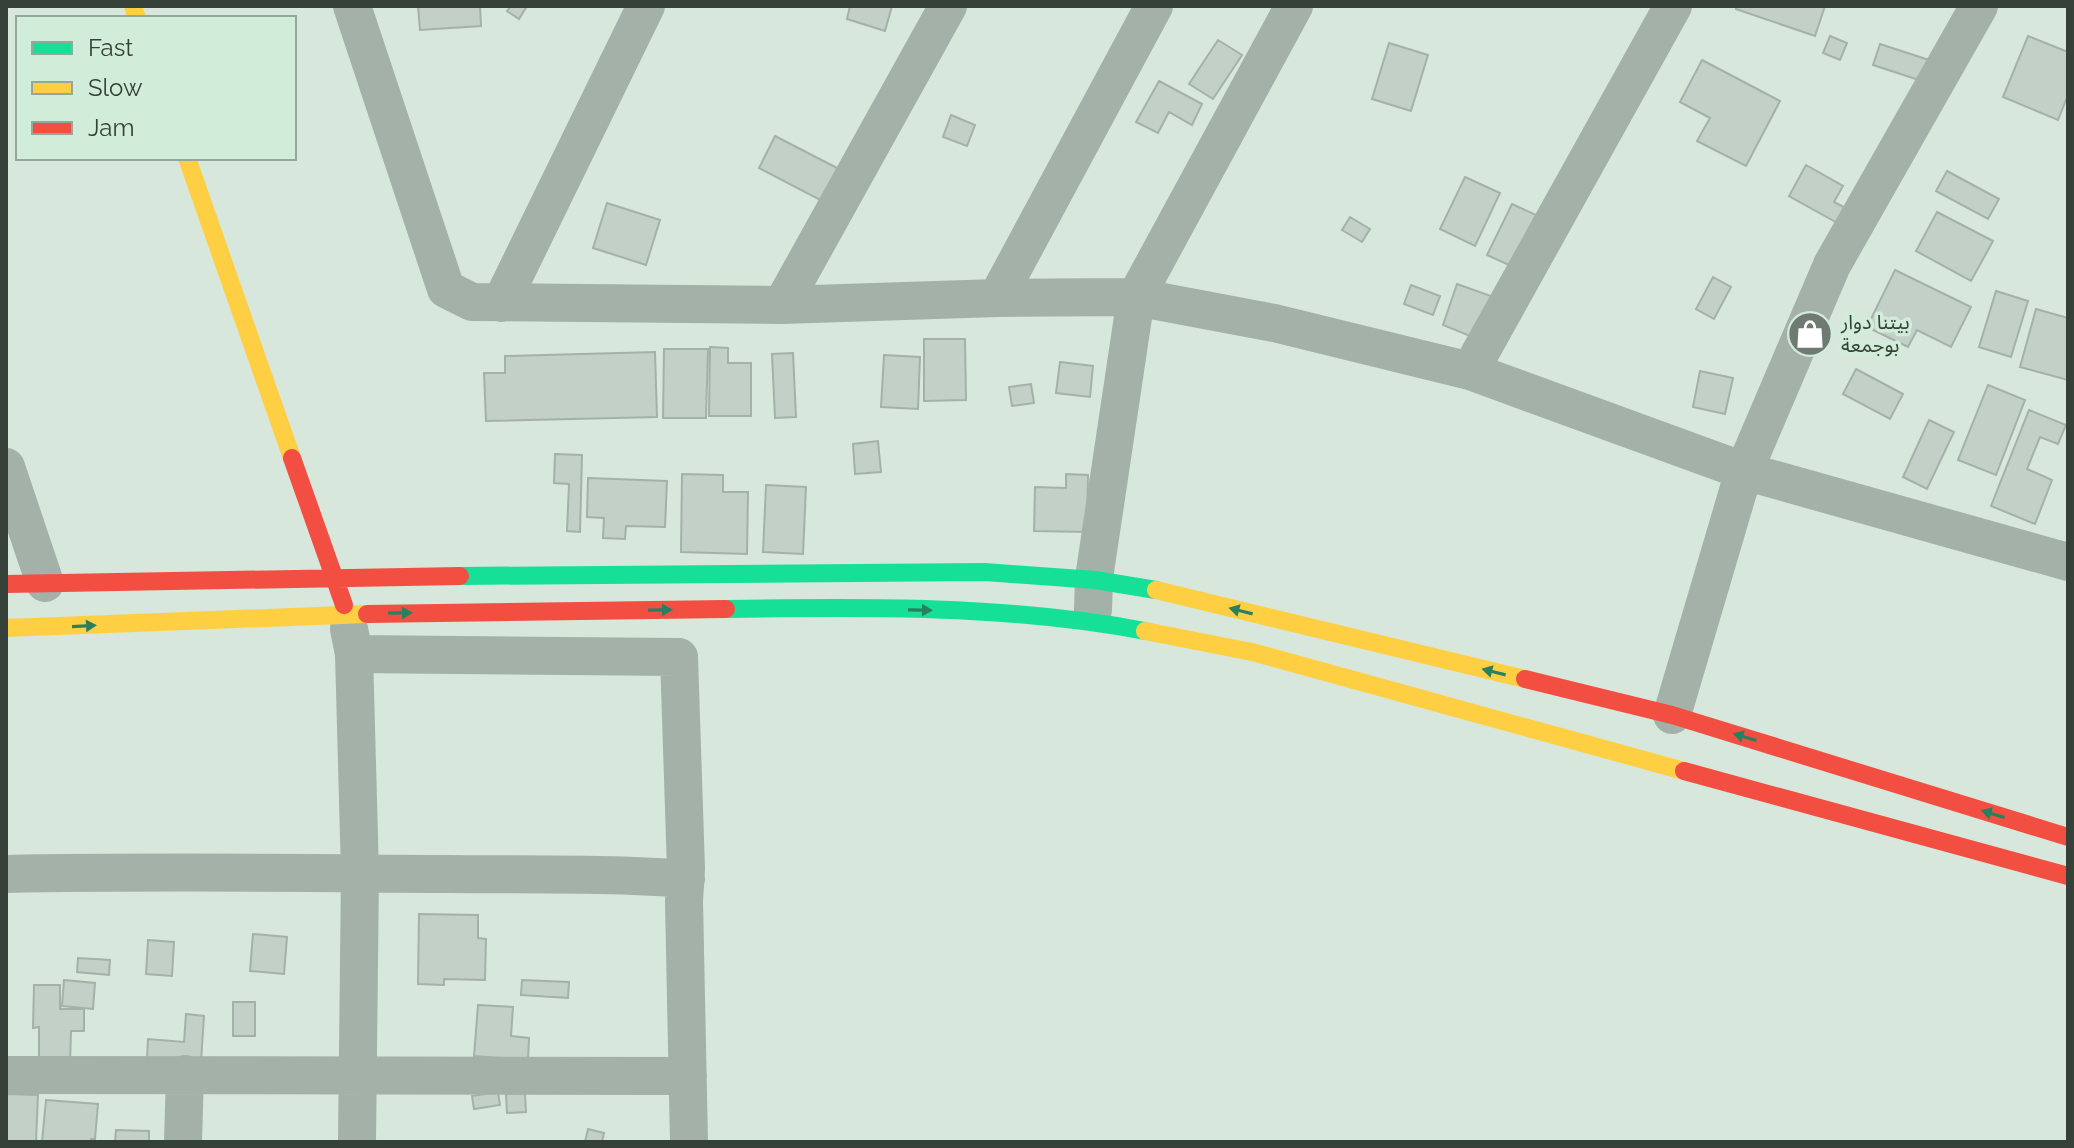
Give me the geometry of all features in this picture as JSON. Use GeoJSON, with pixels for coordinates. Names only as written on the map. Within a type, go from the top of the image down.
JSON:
{"type":"FeatureCollection","features":[{"type":"Feature","properties":{"kind":"main road"},"geometry":{"type":"LineString","coordinates":[[188,160],[347,614]]}},
{"type":"Feature","properties":{"kind":"main road"},"geometry":{"type":"LineString","coordinates":[[6,584],[335,577],[925,572],[1094,578],[1148,588],[1672,715],[2068,837]]}},
{"type":"Feature","properties":{"kind":"main road"},"geometry":{"type":"LineString","coordinates":[[6,628],[347,614],[815,608],[987,612],[1092,621],[1252,652],[2068,876]]}},
{"type":"Feature","properties":{"kind":"street"},"geometry":{"type":"LineString","coordinates":[[352,6],[446,289],[472,302],[782,305],[1136,297],[1274,323],[1470,371],[1744,471],[2068,562]]}},
{"type":"Feature","properties":{"kind":"street"},"geometry":{"type":"LineString","coordinates":[[501,303],[646,6]]}},
{"type":"Feature","properties":{"kind":"street"},"geometry":{"type":"LineString","coordinates":[[782,305],[948,6]]}},
{"type":"Feature","properties":{"kind":"street"},"geometry":{"type":"LineString","coordinates":[[997,298],[1154,6]]}},
{"type":"Feature","properties":{"kind":"street"},"geometry":{"type":"LineString","coordinates":[[1092,621],[1094,578],[1136,297],[1294,6]]}},
{"type":"Feature","properties":{"kind":"street"},"geometry":{"type":"LineString","coordinates":[[1470,371],[1673,6]]}},
{"type":"Feature","properties":{"kind":"street"},"geometry":{"type":"LineString","coordinates":[[1672,715],[1744,471],[1832,265],[1964,16]]}},
{"type":"Feature","properties":{"kind":"street"},"geometry":{"type":"LineString","coordinates":[[6,467],[45,583]]}},
{"type":"Feature","properties":{"kind":"street"},"geometry":{"type":"LineString","coordinates":[[347,614],[354,654],[360,873],[357,1142]]}},
{"type":"Feature","properties":{"kind":"street"},"geometry":{"type":"LineString","coordinates":[[354,654],[679,657],[686,879],[689,1142]]}},
{"type":"Feature","properties":{"kind":"street"},"geometry":{"type":"LineString","coordinates":[[6,874],[195,871],[626,874],[686,879]]}},
{"type":"Feature","properties":{"kind":"street"},"geometry":{"type":"LineString","coordinates":[[183,1142],[185,1074]]}},
{"type":"Feature","properties":{"kind":"street"},"geometry":{"type":"LineString","coordinates":[[6,1075],[688,1076]]}},
{"type":"Feature","properties":{"kind":"building"},"geometry":{"type":"Polygon","coordinates":[[[418,6],[480,6],[481,26],[420,30],[418,6]]]}},
{"type":"Feature","properties":{"kind":"building"},"geometry":{"type":"Polygon","coordinates":[[[511,6],[527,6],[519,19],[507,11],[511,6]]]}},
{"type":"Feature","properties":{"kind":"building"},"geometry":{"type":"Polygon","coordinates":[[[850,6],[892,6],[885,31],[847,19],[850,6]]]}},
{"type":"Feature","properties":{"kind":"building"},"geometry":{"type":"Polygon","coordinates":[[[1737,6],[1825,6],[1815,36],[1736,9],[1737,6]]]}},
{"type":"Feature","properties":{"kind":"building"},"geometry":{"type":"Polygon","coordinates":[[[1830,36],[1847,43],[1840,60],[1823,53],[1830,36]]]}},
{"type":"Feature","properties":{"kind":"building"},"geometry":{"type":"Polygon","coordinates":[[[2028,36],[2068,52],[2068,95],[2058,120],[2003,97],[2028,36]]]}},
{"type":"Feature","properties":{"kind":"building"},"geometry":{"type":"Polygon","coordinates":[[[1218,40],[1242,55],[1213,99],[1189,84],[1218,40]]]}},
{"type":"Feature","properties":{"kind":"building"},"geometry":{"type":"Polygon","coordinates":[[[1389,43],[1428,55],[1411,111],[1372,99],[1389,43]]]}},
{"type":"Feature","properties":{"kind":"building"},"geometry":{"type":"Polygon","coordinates":[[[1880,44],[1935,62],[1928,83],[1873,65],[1880,44]]]}},
{"type":"Feature","properties":{"kind":"building"},"geometry":{"type":"Polygon","coordinates":[[[1702,60],[1780,101],[1746,166],[1697,141],[1710,118],[1680,102],[1702,60]]]}},
{"type":"Feature","properties":{"kind":"building"},"geometry":{"type":"Polygon","coordinates":[[[1159,81],[1202,104],[1192,125],[1169,112],[1158,133],[1136,122],[1159,81]]]}},
{"type":"Feature","properties":{"kind":"building"},"geometry":{"type":"Polygon","coordinates":[[[951,115],[975,125],[967,146],[943,137],[951,115]]]}},
{"type":"Feature","properties":{"kind":"building"},"geometry":{"type":"Polygon","coordinates":[[[775,136],[841,170],[824,202],[759,168],[775,136]]]}},
{"type":"Feature","properties":{"kind":"building"},"geometry":{"type":"Polygon","coordinates":[[[1806,165],[1843,186],[1834,202],[1859,215],[1850,230],[1789,196],[1806,165]]]}},
{"type":"Feature","properties":{"kind":"building"},"geometry":{"type":"Polygon","coordinates":[[[1947,171],[1999,199],[1988,219],[1936,191],[1947,171]]]}},
{"type":"Feature","properties":{"kind":"building"},"geometry":{"type":"Polygon","coordinates":[[[1465,177],[1500,193],[1475,246],[1440,229],[1465,177]]]}},
{"type":"Feature","properties":{"kind":"building"},"geometry":{"type":"Polygon","coordinates":[[[607,203],[660,220],[646,265],[593,248],[607,203]]]}},
{"type":"Feature","properties":{"kind":"building"},"geometry":{"type":"Polygon","coordinates":[[[1512,204],[1536,215],[1511,266],[1487,255],[1512,204]]]}},
{"type":"Feature","properties":{"kind":"building"},"geometry":{"type":"Polygon","coordinates":[[[1937,212],[1993,241],[1971,281],[1916,251],[1937,212]]]}},
{"type":"Feature","properties":{"kind":"building"},"geometry":{"type":"Polygon","coordinates":[[[1350,217],[1370,229],[1362,242],[1342,230],[1350,217]]]}},
{"type":"Feature","properties":{"kind":"building"},"geometry":{"type":"Polygon","coordinates":[[[1895,270],[1971,307],[1951,347],[1917,330],[1908,347],[1867,327],[1895,270]]]}},
{"type":"Feature","properties":{"kind":"building"},"geometry":{"type":"Polygon","coordinates":[[[1713,277],[1731,287],[1714,319],[1696,309],[1713,277]]]}},
{"type":"Feature","properties":{"kind":"building"},"geometry":{"type":"Polygon","coordinates":[[[1457,284],[1491,296],[1475,338],[1443,325],[1457,284]]]}},
{"type":"Feature","properties":{"kind":"building"},"geometry":{"type":"Polygon","coordinates":[[[1411,285],[1440,296],[1433,315],[1404,304],[1411,285]]]}},
{"type":"Feature","properties":{"kind":"building"},"geometry":{"type":"Polygon","coordinates":[[[1996,291],[2028,301],[2011,357],[1979,347],[1996,291]]]}},
{"type":"Feature","properties":{"kind":"building"},"geometry":{"type":"Polygon","coordinates":[[[2036,309],[2068,318],[2068,380],[2020,367],[2036,309]]]}},
{"type":"Feature","properties":{"kind":"building"},"geometry":{"type":"Polygon","coordinates":[[[924,339],[965,339],[966,400],[924,401],[924,339]]]}},
{"type":"Feature","properties":{"kind":"building"},"geometry":{"type":"Polygon","coordinates":[[[710,347],[728,348],[728,363],[751,363],[751,416],[709,416],[710,347]]]}},
{"type":"Feature","properties":{"kind":"building"},"geometry":{"type":"Polygon","coordinates":[[[664,349],[708,349],[706,418],[663,418],[664,349]]]}},
{"type":"Feature","properties":{"kind":"building"},"geometry":{"type":"Polygon","coordinates":[[[655,352],[657,417],[486,421],[484,373],[505,373],[505,356],[655,352]]]}},
{"type":"Feature","properties":{"kind":"building"},"geometry":{"type":"Polygon","coordinates":[[[793,353],[796,417],[775,418],[772,354],[793,353]]]}},
{"type":"Feature","properties":{"kind":"building"},"geometry":{"type":"Polygon","coordinates":[[[884,355],[920,357],[918,409],[881,407],[884,355]]]}},
{"type":"Feature","properties":{"kind":"building"},"geometry":{"type":"Polygon","coordinates":[[[1060,362],[1093,366],[1090,397],[1056,393],[1060,362]]]}},
{"type":"Feature","properties":{"kind":"building"},"geometry":{"type":"Polygon","coordinates":[[[1856,369],[1903,394],[1890,419],[1843,394],[1856,369]]]}},
{"type":"Feature","properties":{"kind":"building"},"geometry":{"type":"Polygon","coordinates":[[[1700,371],[1733,378],[1725,414],[1693,407],[1700,371]]]}},
{"type":"Feature","properties":{"kind":"building"},"geometry":{"type":"Polygon","coordinates":[[[1031,384],[1034,403],[1012,406],[1009,387],[1031,384]]]}},
{"type":"Feature","properties":{"kind":"building"},"geometry":{"type":"Polygon","coordinates":[[[1988,385],[2025,400],[1996,475],[1958,460],[1988,385]]]}},
{"type":"Feature","properties":{"kind":"building"},"geometry":{"type":"Polygon","coordinates":[[[2029,410],[2066,425],[2058,444],[2040,437],[2027,469],[2052,480],[2035,524],[1991,506],[2029,410]]]}},
{"type":"Feature","properties":{"kind":"building"},"geometry":{"type":"Polygon","coordinates":[[[1929,420],[1954,432],[1927,489],[1903,477],[1929,420]]]}},
{"type":"Feature","properties":{"kind":"building"},"geometry":{"type":"Polygon","coordinates":[[[878,441],[881,472],[855,474],[853,444],[878,441]]]}},
{"type":"Feature","properties":{"kind":"building"},"geometry":{"type":"Polygon","coordinates":[[[555,454],[582,455],[580,532],[567,531],[569,484],[554,483],[555,454]]]}},
{"type":"Feature","properties":{"kind":"building"},"geometry":{"type":"Polygon","coordinates":[[[682,474],[723,475],[723,492],[748,492],[747,554],[681,552],[682,474]]]}},
{"type":"Feature","properties":{"kind":"building"},"geometry":{"type":"Polygon","coordinates":[[[1066,474],[1088,475],[1087,532],[1034,531],[1035,487],[1066,488],[1066,474]]]}},
{"type":"Feature","properties":{"kind":"building"},"geometry":{"type":"Polygon","coordinates":[[[588,478],[667,481],[665,527],[626,526],[625,539],[603,538],[604,518],[587,517],[588,478]]]}},
{"type":"Feature","properties":{"kind":"building"},"geometry":{"type":"Polygon","coordinates":[[[766,485],[806,487],[803,554],[763,552],[766,485]]]}},
{"type":"Feature","properties":{"kind":"building"},"geometry":{"type":"Polygon","coordinates":[[[419,914],[478,915],[478,938],[486,939],[485,980],[444,979],[444,985],[418,984],[419,914]]]}},
{"type":"Feature","properties":{"kind":"building"},"geometry":{"type":"Polygon","coordinates":[[[253,934],[287,937],[284,974],[250,971],[253,934]]]}},
{"type":"Feature","properties":{"kind":"building"},"geometry":{"type":"Polygon","coordinates":[[[148,940],[174,942],[172,976],[146,974],[148,940]]]}},
{"type":"Feature","properties":{"kind":"building"},"geometry":{"type":"Polygon","coordinates":[[[78,958],[110,960],[109,975],[77,972],[78,958]]]}},
{"type":"Feature","properties":{"kind":"building"},"geometry":{"type":"Polygon","coordinates":[[[64,980],[95,983],[93,1009],[62,1006],[64,980]]]}},
{"type":"Feature","properties":{"kind":"building"},"geometry":{"type":"Polygon","coordinates":[[[522,980],[569,982],[568,998],[521,995],[522,980]]]}},
{"type":"Feature","properties":{"kind":"building"},"geometry":{"type":"Polygon","coordinates":[[[34,985],[60,985],[60,1009],[84,1009],[84,1031],[71,1031],[70,1063],[39,1062],[39,1027],[33,1028],[34,985]]]}},
{"type":"Feature","properties":{"kind":"building"},"geometry":{"type":"Polygon","coordinates":[[[233,1002],[255,1002],[255,1036],[233,1036],[233,1002]]]}},
{"type":"Feature","properties":{"kind":"building"},"geometry":{"type":"Polygon","coordinates":[[[478,1005],[513,1007],[511,1036],[529,1038],[528,1060],[474,1056],[478,1005]]]}},
{"type":"Feature","properties":{"kind":"building"},"geometry":{"type":"Polygon","coordinates":[[[186,1014],[204,1016],[201,1062],[147,1059],[148,1039],[184,1042],[186,1014]]]}},
{"type":"Feature","properties":{"kind":"building"},"geometry":{"type":"Polygon","coordinates":[[[498,1092],[500,1105],[474,1109],[472,1096],[498,1092]]]}},
{"type":"Feature","properties":{"kind":"building"},"geometry":{"type":"Polygon","coordinates":[[[525,1093],[526,1112],[507,1113],[506,1094],[525,1093]]]}},
{"type":"Feature","properties":{"kind":"building"},"geometry":{"type":"Polygon","coordinates":[[[6,1094],[38,1095],[36,1142],[6,1142],[6,1094]]]}},
{"type":"Feature","properties":{"kind":"building"},"geometry":{"type":"Polygon","coordinates":[[[46,1100],[98,1104],[95,1139],[91,1142],[42,1142],[46,1100]]]}},
{"type":"Feature","properties":{"kind":"building"},"geometry":{"type":"Polygon","coordinates":[[[588,1129],[604,1133],[602,1142],[585,1142],[588,1129]]]}},
{"type":"Feature","properties":{"kind":"building"},"geometry":{"type":"Polygon","coordinates":[[[116,1130],[149,1131],[149,1142],[115,1142],[116,1130]]]}},
{"type":"Feature","properties":{"kind":"traffic: fast"},"geometry":{"type":"LineString","coordinates":[[460,576],[985,572],[1095,580],[1156,590]]}},
{"type":"Feature","properties":{"kind":"traffic: fast"},"geometry":{"type":"LineString","coordinates":[[726,609],[884,608],[989,612],[1145,631]]}},
{"type":"Feature","properties":{"kind":"traffic: slow"},"geometry":{"type":"LineString","coordinates":[[133,6],[136,16]]}},
{"type":"Feature","properties":{"kind":"traffic: slow"},"geometry":{"type":"LineString","coordinates":[[188,160],[292,458]]}},
{"type":"Feature","properties":{"kind":"traffic: slow"},"geometry":{"type":"LineString","coordinates":[[1156,590],[1525,679]]}},
{"type":"Feature","properties":{"kind":"traffic: slow"},"geometry":{"type":"LineString","coordinates":[[6,628],[367,614]]}},
{"type":"Feature","properties":{"kind":"traffic: slow"},"geometry":{"type":"LineString","coordinates":[[1145,631],[1252,652],[1684,771]]}},
{"type":"Feature","properties":{"kind":"traffic: jam"},"geometry":{"type":"LineString","coordinates":[[292,458],[344,605]]}},
{"type":"Feature","properties":{"kind":"traffic: jam"},"geometry":{"type":"LineString","coordinates":[[6,584],[460,576]]}},
{"type":"Feature","properties":{"kind":"traffic: jam"},"geometry":{"type":"LineString","coordinates":[[367,614],[726,609]]}},
{"type":"Feature","properties":{"kind":"traffic: jam"},"geometry":{"type":"LineString","coordinates":[[1525,679],[1672,715],[2068,837]]}},
{"type":"Feature","properties":{"kind":"traffic: jam"},"geometry":{"type":"LineString","coordinates":[[1684,771],[2068,876]]}},
{"type":"Feature","properties":{"kind":"place","name":"بيتنا دوار بوجمعة"},"geometry":{"type":"Point","coordinates":[1810,334]}}]}
